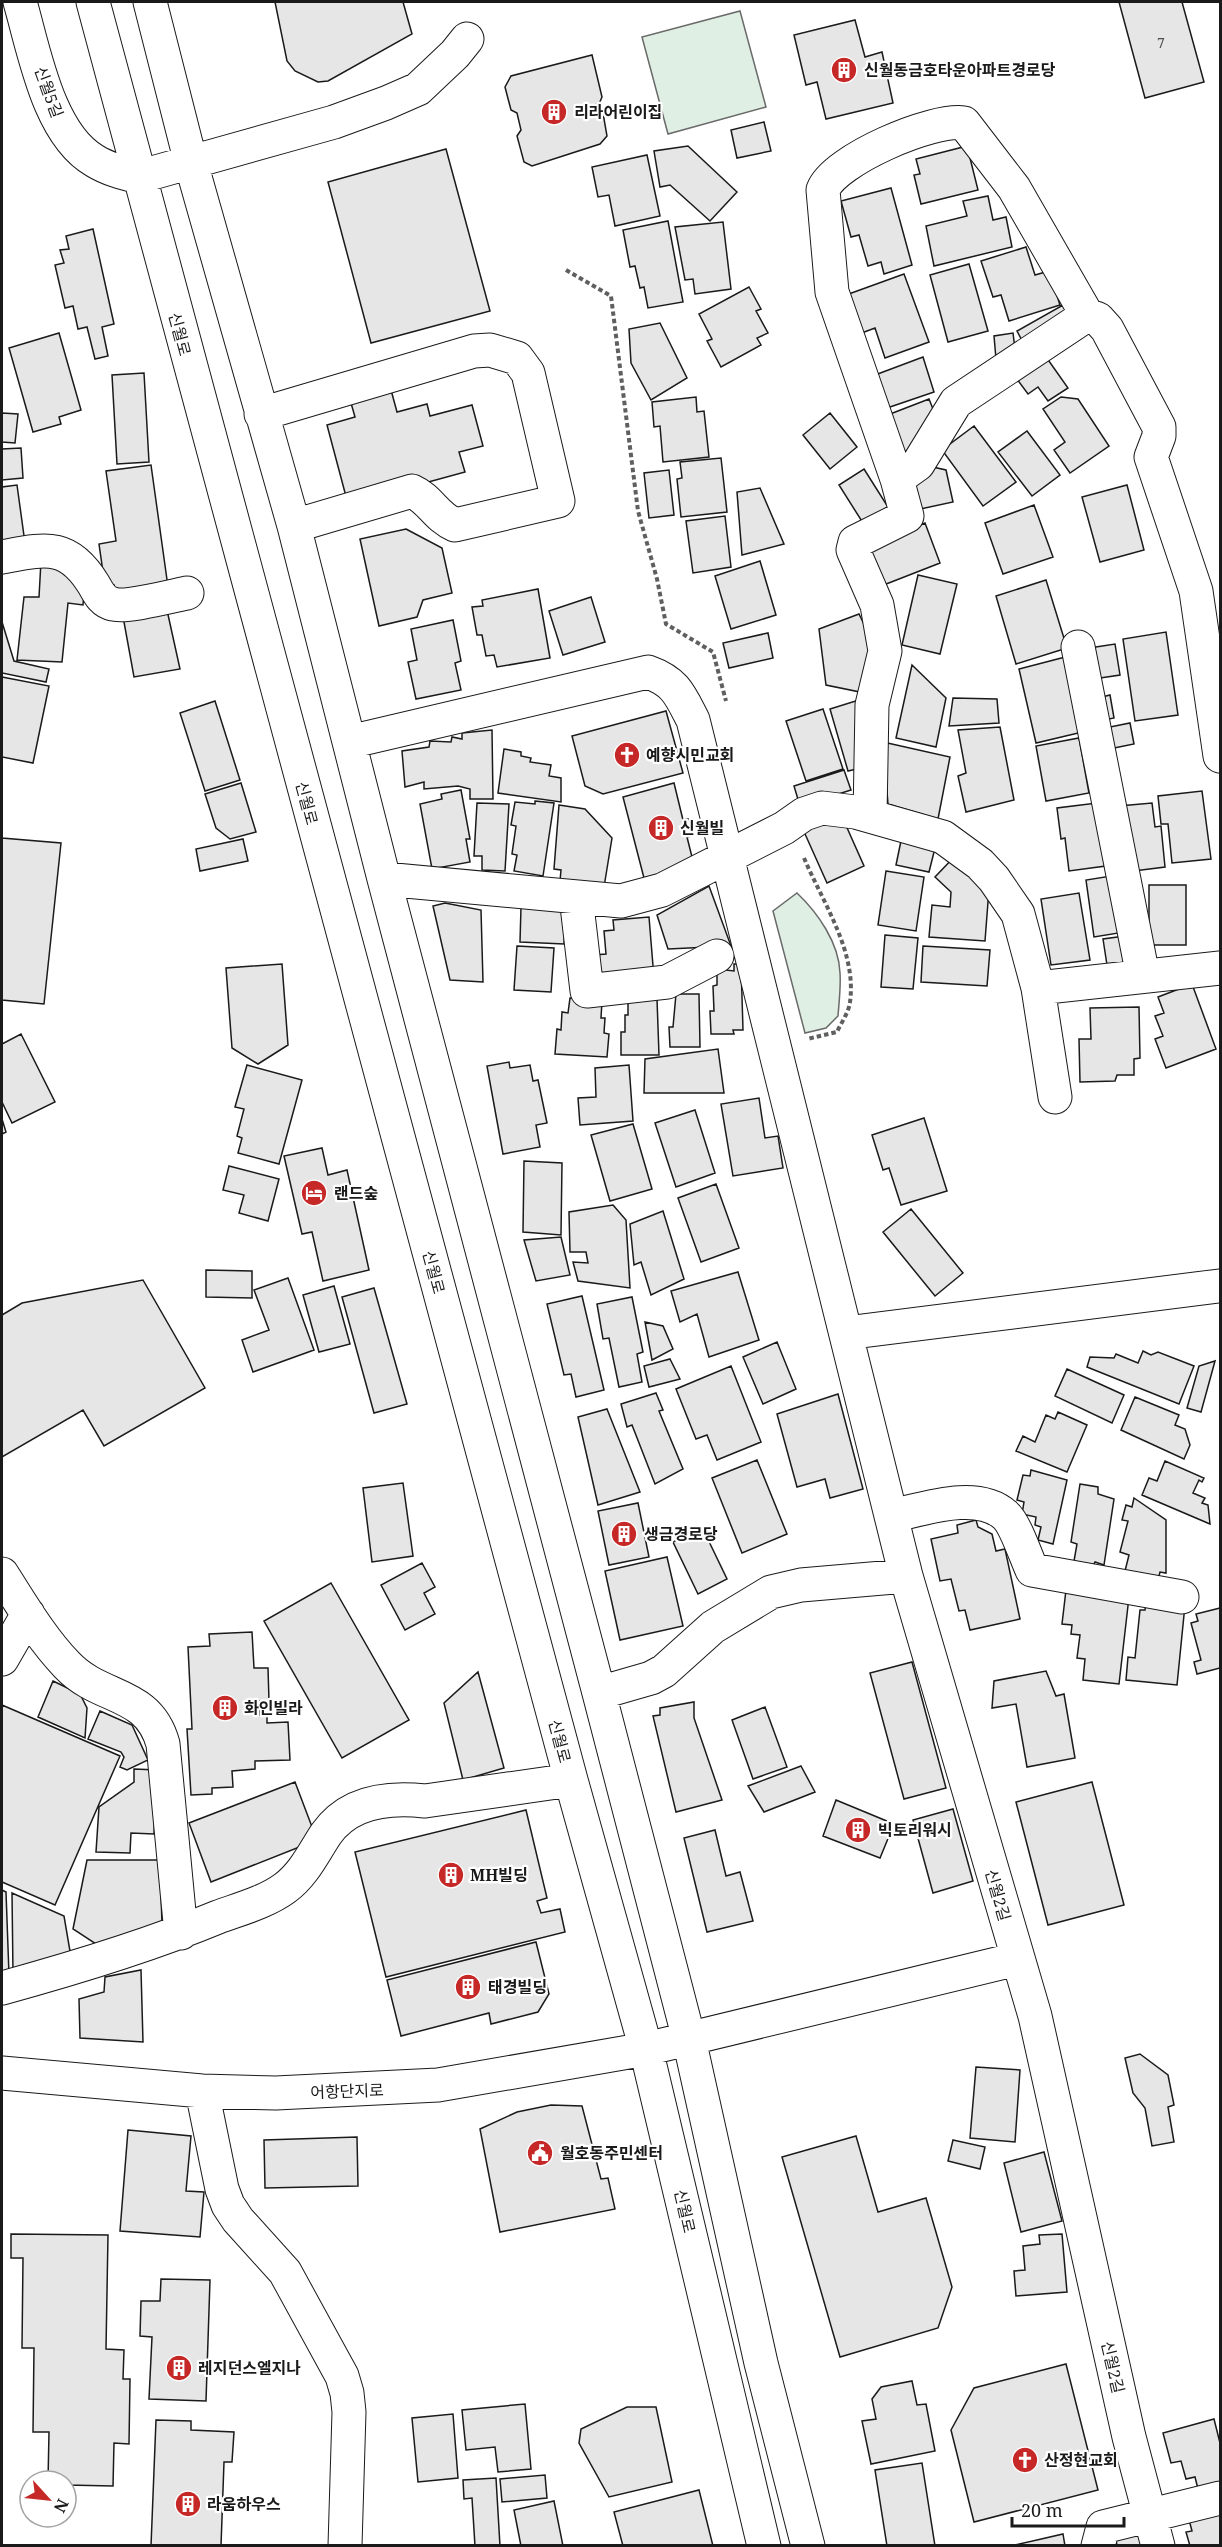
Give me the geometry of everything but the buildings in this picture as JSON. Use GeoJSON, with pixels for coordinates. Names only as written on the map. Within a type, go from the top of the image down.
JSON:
{"type":"FeatureCollection","features":[{"type":"Feature","properties":{"kind":"street","name":"신월5길"},"geometry":{"type":"LineString","coordinates":[[20,2],[47,92],[59,122],[75,143],[93,160],[114,171],[138,177]]}},
{"type":"Feature","properties":{"kind":"street","name":"신월로"},"geometry":{"type":"LineString","coordinates":[[93,2],[138,177],[571,1780],[646,2049],[764,2546]]}},
{"type":"Feature","properties":{"kind":"street"},"geometry":{"type":"LineString","coordinates":[[150,2],[191,163],[294,526],[384,879],[599,1693],[688,2039],[761,2363],[808,2546]]}},
{"type":"Feature","properties":{"kind":"street"},"geometry":{"type":"LineString","coordinates":[[138,177],[334,122],[418,89],[455,54],[466,39]]}},
{"type":"Feature","properties":{"kind":"street"},"geometry":{"type":"LineString","coordinates":[[870,816],[872,705],[885,651],[877,605],[853,546],[858,538],[907,516],[897,479],[832,292],[823,190],[835,173],[887,142],[937,125],[964,123],[1014,188],[1087,315],[1098,319],[1107,329],[1159,426],[1151,457],[1196,591],[1221,756]]}},
{"type":"Feature","properties":{"kind":"street"},"geometry":{"type":"LineString","coordinates":[[897,479],[918,464],[956,402],[1087,315]]}},
{"type":"Feature","properties":{"kind":"street"},"geometry":{"type":"LineString","coordinates":[[261,414],[474,351],[490,350],[505,353],[517,358],[528,373],[558,501],[455,525],[445,521],[421,495],[412,491],[294,526]]}},
{"type":"Feature","properties":{"kind":"street"},"geometry":{"type":"LineString","coordinates":[[2,556],[45,549],[60,552],[86,572],[105,601],[117,605],[187,593]]}},
{"type":"Feature","properties":{"kind":"street"},"geometry":{"type":"LineString","coordinates":[[1078,647],[1143,976]]}},
{"type":"Feature","properties":{"kind":"street","name":"신월2길"},"geometry":{"type":"LineString","coordinates":[[349,742],[648,672],[665,678],[677,689],[693,720],[906,1576],[1035,2016],[1126,2426],[1158,2546]]}},
{"type":"Feature","properties":{"kind":"street"},"geometry":{"type":"LineString","coordinates":[[384,879],[621,901],[662,890],[728,858],[804,814],[822,808],[839,809],[870,816],[943,837],[980,864],[994,879],[1018,914],[1038,988],[1055,1097]]}},
{"type":"Feature","properties":{"kind":"street"},"geometry":{"type":"LineString","coordinates":[[576,897],[587,991],[667,982],[717,956]]}},
{"type":"Feature","properties":{"kind":"street"},"geometry":{"type":"LineString","coordinates":[[1038,988],[1221,968]]}},
{"type":"Feature","properties":{"kind":"street"},"geometry":{"type":"LineString","coordinates":[[846,1333],[1219,1286]]}},
{"type":"Feature","properties":{"kind":"street"},"geometry":{"type":"LineString","coordinates":[[891,1516],[962,1503],[989,1505],[1007,1516],[1032,1570],[1182,1597]]}},
{"type":"Feature","properties":{"kind":"street"},"geometry":{"type":"LineString","coordinates":[[2,1574],[28,1614],[66,1664],[81,1679],[136,1704],[158,1726],[163,1744],[181,1932]]}},
{"type":"Feature","properties":{"kind":"street"},"geometry":{"type":"LineString","coordinates":[[599,1693],[651,1678],[664,1671],[713,1627],[771,1592],[801,1585],[906,1576]]}},
{"type":"Feature","properties":{"kind":"street"},"geometry":{"type":"LineString","coordinates":[[2,1659],[28,1614]]}},
{"type":"Feature","properties":{"kind":"street"},"geometry":{"type":"LineString","coordinates":[[2,1988],[63,1971],[181,1932],[269,1897],[302,1872],[337,1821],[351,1810],[366,1804],[401,1799],[425,1801],[571,1780]]}},
{"type":"Feature","properties":{"kind":"street","name":"어항단지로"},"geometry":{"type":"LineString","coordinates":[[2,2073],[202,2091],[276,2093],[428,2086],[646,2049],[1017,1959]]}},
{"type":"Feature","properties":{"kind":"street"},"geometry":{"type":"LineString","coordinates":[[202,2091],[222,2189],[228,2205],[242,2226],[285,2272],[342,2376],[348,2393],[345,2546]]}},
{"type":"Feature","properties":{"kind":"street"},"geometry":{"type":"LineString","coordinates":[[1098,2546],[1103,2527],[1221,2498]]}},
{"type":"Feature","properties":{"kind":"path"},"geometry":{"type":"LineString","coordinates":[[566,270],[611,296],[638,512],[657,579],[666,624],[713,652],[728,707]]}},
{"type":"Feature","properties":{"kind":"path"},"geometry":{"type":"LineString","coordinates":[[780,829],[844,943],[851,978],[850,1005],[837,1032],[803,1040]]}},
{"type":"Feature","properties":{"kind":"green space"},"geometry":{"type":"Polygon","coordinates":[[[740,11],[766,107],[668,134],[642,37],[740,11]]]}},
{"type":"Feature","properties":{"kind":"green space"},"geometry":{"type":"Polygon","coordinates":[[[797,893],[826,929],[836,951],[840,973],[838,1016],[826,1028],[805,1033],[773,911],[797,893]]]}},
{"type":"Feature","properties":{"kind":"place","name":"신월동금호타운아파트경로당"},"geometry":{"type":"Point","coordinates":[844,70]}},
{"type":"Feature","properties":{"kind":"place","name":"리라어린이집"},"geometry":{"type":"Point","coordinates":[554,112]}},
{"type":"Feature","properties":{"kind":"place","name":"예향시민교회"},"geometry":{"type":"Point","coordinates":[627,755]}},
{"type":"Feature","properties":{"kind":"place","name":"신월빌"},"geometry":{"type":"Point","coordinates":[661,828]}},
{"type":"Feature","properties":{"kind":"place","name":"랜드숲"},"geometry":{"type":"Point","coordinates":[314,1193]}},
{"type":"Feature","properties":{"kind":"place","name":"생금경로당"},"geometry":{"type":"Point","coordinates":[624,1534]}},
{"type":"Feature","properties":{"kind":"place","name":"화인빌라"},"geometry":{"type":"Point","coordinates":[225,1708]}},
{"type":"Feature","properties":{"kind":"place","name":"빅토리워시"},"geometry":{"type":"Point","coordinates":[858,1830]}},
{"type":"Feature","properties":{"kind":"place","name":"MH빌딩"},"geometry":{"type":"Point","coordinates":[451,1875]}},
{"type":"Feature","properties":{"kind":"place","name":"태경빌딩"},"geometry":{"type":"Point","coordinates":[468,1987]}},
{"type":"Feature","properties":{"kind":"place","name":"월호동주민센터"},"geometry":{"type":"Point","coordinates":[540,2153]}},
{"type":"Feature","properties":{"kind":"place","name":"레지던스엘지나"},"geometry":{"type":"Point","coordinates":[179,2368]}},
{"type":"Feature","properties":{"kind":"place","name":"산정현교회"},"geometry":{"type":"Point","coordinates":[1025,2460]}},
{"type":"Feature","properties":{"kind":"place","name":"라움하우스"},"geometry":{"type":"Point","coordinates":[188,2504]}}]}
